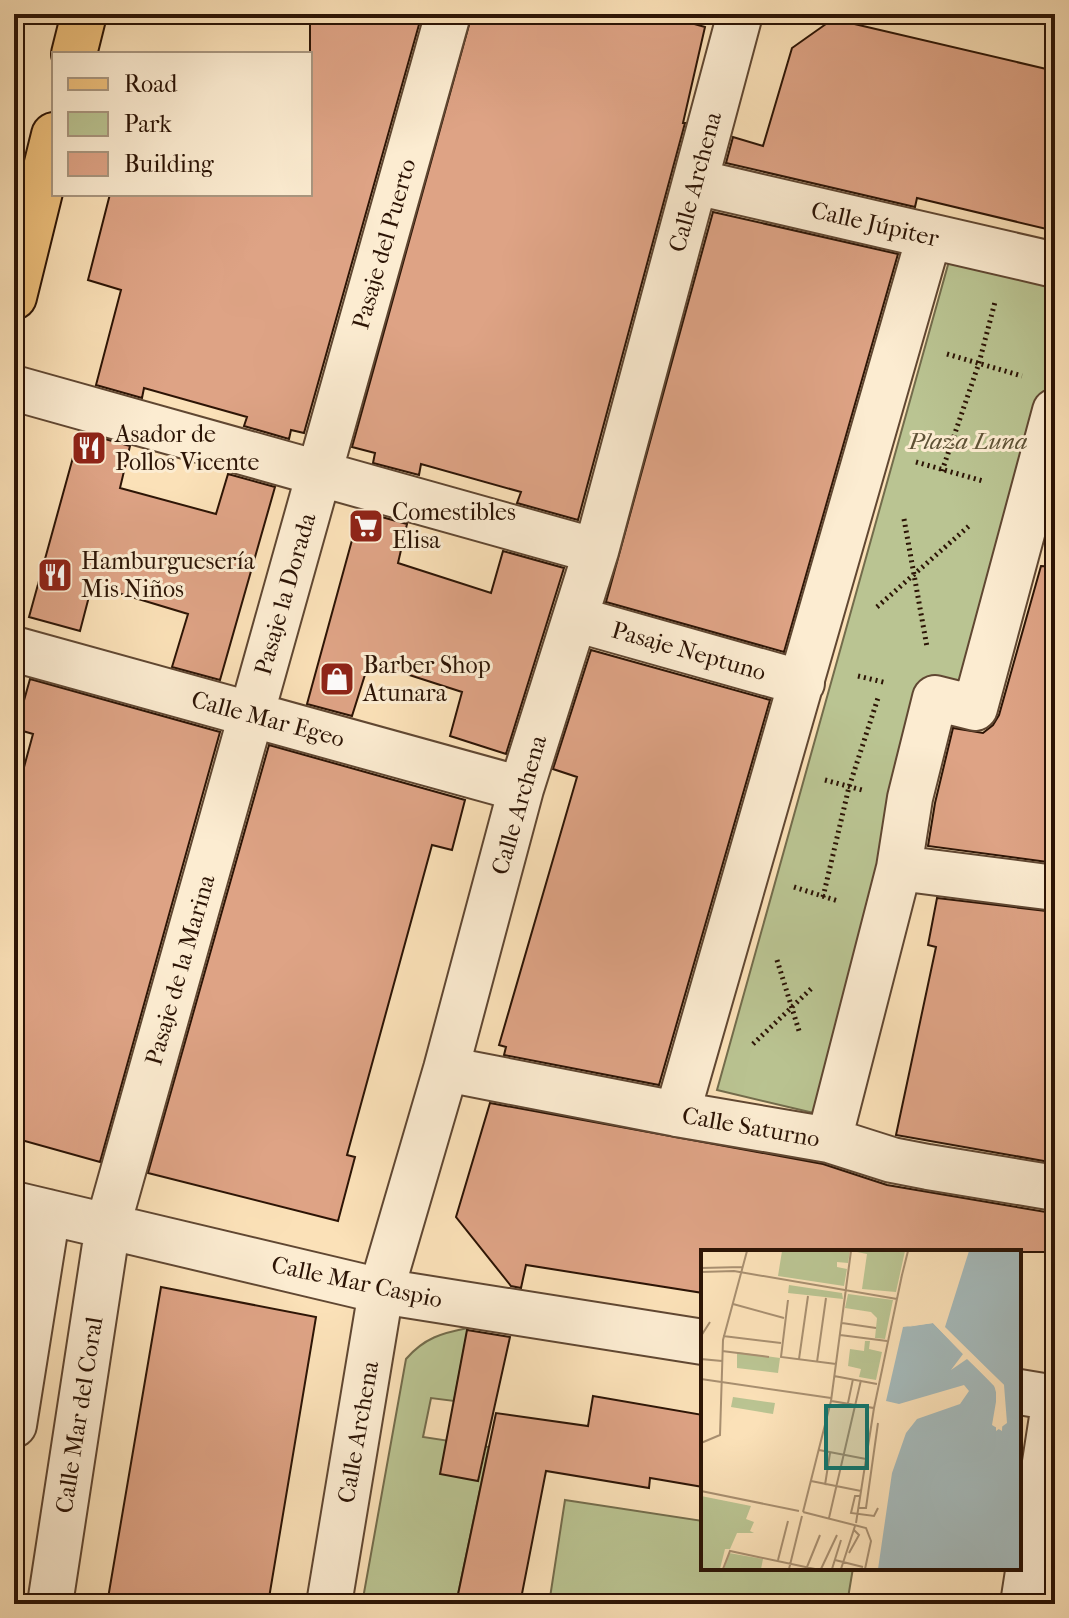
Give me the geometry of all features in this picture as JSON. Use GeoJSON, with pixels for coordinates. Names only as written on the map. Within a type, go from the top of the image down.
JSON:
{"type":"FeatureCollection","features":[{"type":"Feature","properties":{"kind":"main road"},"geometry":{"type":"LineString","coordinates":[[74,52],[84,14]]}},
{"type":"Feature","properties":{"kind":"main road"},"geometry":{"type":"LineString","coordinates":[[14,297],[52,143]]}},
{"type":"Feature","properties":{"kind":"street","name":"Pasaje del Puerto"},"geometry":{"type":"LineString","coordinates":[[319,474],[448,14]]}},
{"type":"Feature","properties":{"kind":"street","name":"Calle Archena"},"geometry":{"type":"LineString","coordinates":[[329,1604],[381,1291],[446,1069],[521,789],[596,551],[740,14]]}},
{"type":"Feature","properties":{"kind":"street","name":"Calle Júpiter"},"geometry":{"type":"LineString","coordinates":[[696,182],[1055,265]]}},
{"type":"Feature","properties":{"kind":"street"},"geometry":{"type":"LineString","coordinates":[[677,1114],[929,237]]}},
{"type":"Feature","properties":{"kind":"street"},"geometry":{"type":"LineString","coordinates":[[14,388],[596,551]]}},
{"type":"Feature","properties":{"kind":"street"},"geometry":{"type":"LineString","coordinates":[[829,1140],[899,868],[910,798],[935,698],[975,708],[1022,491],[1055,411]]}},
{"type":"Feature","properties":{"kind":"street","name":"Pasaje la Dorada"},"geometry":{"type":"LineString","coordinates":[[251,715],[319,474]]}},
{"type":"Feature","properties":{"kind":"street","name":"Pasaje Neptuno"},"geometry":{"type":"LineString","coordinates":[[575,619],[805,674]]}},
{"type":"Feature","properties":{"kind":"street","name":"Calle Mar Egeo"},"geometry":{"type":"LineString","coordinates":[[14,649],[521,789]]}},
{"type":"Feature","properties":{"kind":"street","name":"Pasaje de la Marina"},"geometry":{"type":"LineString","coordinates":[[108,1225],[251,715]]}},
{"type":"Feature","properties":{"kind":"street"},"geometry":{"type":"LineString","coordinates":[[899,868],[1055,888]]}},
{"type":"Feature","properties":{"kind":"street","name":"Calle Saturno"},"geometry":{"type":"LineString","coordinates":[[446,1069],[829,1140],[904,1162],[1055,1188]]}},
{"type":"Feature","properties":{"kind":"street"},"geometry":{"type":"LineString","coordinates":[[14,1425],[31,1208]]}},
{"type":"Feature","properties":{"kind":"street","name":"Calle Mar Caspio"},"geometry":{"type":"LineString","coordinates":[[31,1208],[381,1291],[701,1342]]}},
{"type":"Feature","properties":{"kind":"street","name":"Calle Mar del Coral"},"geometry":{"type":"LineString","coordinates":[[50,1604],[108,1225]]}},
{"type":"Feature","properties":{"kind":"street"},"geometry":{"type":"LineString","coordinates":[[1021,1392],[1055,1398],[1023,1604]]}},
{"type":"Feature","properties":{"kind":"path"},"geometry":{"type":"LineString","coordinates":[[942,471],[979,363],[1007,254]]}},
{"type":"Feature","properties":{"kind":"path"},"geometry":{"type":"LineString","coordinates":[[899,342],[1024,377]]}},
{"type":"Feature","properties":{"kind":"path"},"geometry":{"type":"LineString","coordinates":[[870,444],[942,471],[1022,491]]}},
{"type":"Feature","properties":{"kind":"path"},"geometry":{"type":"LineString","coordinates":[[867,615],[1022,491]]}},
{"type":"Feature","properties":{"kind":"path"},"geometry":{"type":"LineString","coordinates":[[805,674],[883,682],[935,698],[903,514]]}},
{"type":"Feature","properties":{"kind":"path"},"geometry":{"type":"LineString","coordinates":[[823,897],[849,787],[883,682]]}},
{"type":"Feature","properties":{"kind":"path"},"geometry":{"type":"LineString","coordinates":[[778,767],[849,787],[910,798]]}},
{"type":"Feature","properties":{"kind":"path"},"geometry":{"type":"LineString","coordinates":[[748,871],[823,897],[887,913]]}},
{"type":"Feature","properties":{"kind":"path"},"geometry":{"type":"LineString","coordinates":[[773,947],[801,1036]]}},
{"type":"Feature","properties":{"kind":"path"},"geometry":{"type":"LineString","coordinates":[[747,1050],[814,986]]}},
{"type":"Feature","properties":{"kind":"green space","name":"Plaza Luna"},"geometry":{"type":"Polygon","coordinates":[[[951,254],[1055,283],[1055,381],[967,690],[928,681],[818,1114],[717,1090],[951,254]]]}},
{"type":"Feature","properties":{"kind":"green space"},"geometry":{"type":"Polygon","coordinates":[[[468,1328],[454,1401],[431,1398],[423,1437],[489,1447],[456,1604],[362,1604],[406,1359],[434,1338],[468,1328]]]}},
{"type":"Feature","properties":{"kind":"green space"},"geometry":{"type":"Polygon","coordinates":[[[565,1500],[701,1521],[701,1570],[853,1570],[847,1604],[549,1604],[565,1500]]]}},
{"type":"Feature","properties":{"kind":"building"},"geometry":{"type":"Polygon","coordinates":[[[310,14],[422,14],[304,433],[291,430],[289,439],[244,426],[247,417],[144,388],[142,398],[96,385],[121,290],[88,280],[109,196],[312,196],[310,14]]]}},
{"type":"Feature","properties":{"kind":"building"},"geometry":{"type":"Polygon","coordinates":[[[472,14],[659,14],[705,27],[685,123],[578,520],[517,503],[521,492],[421,464],[419,475],[373,463],[375,453],[352,447],[472,14]]]}},
{"type":"Feature","properties":{"kind":"building"},"geometry":{"type":"Polygon","coordinates":[[[833,19],[1055,71],[1055,231],[917,198],[915,207],[726,163],[733,137],[763,146],[792,48],[833,19]]]}},
{"type":"Feature","properties":{"kind":"building"},"geometry":{"type":"Polygon","coordinates":[[[713,212],[898,254],[784,652],[606,602],[713,212]]]}},
{"type":"Feature","properties":{"kind":"building"},"geometry":{"type":"Polygon","coordinates":[[[80,432],[130,446],[120,488],[216,514],[228,474],[275,487],[220,680],[172,667],[188,614],[92,585],[80,631],[29,617],[80,432]]]}},
{"type":"Feature","properties":{"kind":"building"},"geometry":{"type":"Polygon","coordinates":[[[360,511],[407,524],[398,563],[491,593],[503,551],[564,568],[506,754],[450,736],[462,692],[369,662],[352,716],[307,704],[360,511]]]}},
{"type":"Feature","properties":{"kind":"building"},"geometry":{"type":"Polygon","coordinates":[[[1041,566],[1055,567],[1055,863],[928,846],[953,728],[983,733],[999,715],[1041,566]]]}},
{"type":"Feature","properties":{"kind":"building"},"geometry":{"type":"Polygon","coordinates":[[[591,650],[770,700],[659,1085],[504,1055],[506,1047],[499,1045],[577,777],[553,769],[591,650]]]}},
{"type":"Feature","properties":{"kind":"building"},"geometry":{"type":"Polygon","coordinates":[[[30,679],[220,732],[100,1162],[14,1138],[14,804],[33,734],[16,729],[30,679]]]}},
{"type":"Feature","properties":{"kind":"building"},"geometry":{"type":"Polygon","coordinates":[[[269,745],[465,800],[452,850],[432,845],[347,1155],[355,1157],[338,1221],[148,1173],[269,745]]]}},
{"type":"Feature","properties":{"kind":"building"},"geometry":{"type":"Polygon","coordinates":[[[937,898],[1055,912],[1055,1163],[896,1135],[936,947],[928,945],[937,898]]]}},
{"type":"Feature","properties":{"kind":"building"},"geometry":{"type":"Polygon","coordinates":[[[490,1103],[823,1164],[887,1185],[1052,1213],[1047,1252],[701,1250],[701,1293],[526,1265],[521,1288],[511,1286],[456,1217],[490,1103]]]}},
{"type":"Feature","properties":{"kind":"building"},"geometry":{"type":"Polygon","coordinates":[[[161,1287],[316,1317],[268,1604],[107,1604],[161,1287]]]}},
{"type":"Feature","properties":{"kind":"building"},"geometry":{"type":"Polygon","coordinates":[[[467,1330],[510,1337],[478,1481],[440,1474],[467,1330]]]}},
{"type":"Feature","properties":{"kind":"building"},"geometry":{"type":"Polygon","coordinates":[[[593,1396],[701,1415],[701,1487],[650,1478],[649,1488],[546,1471],[520,1604],[456,1604],[496,1413],[588,1426],[593,1396]]]}},
{"type":"Feature","properties":{"kind":"place","name":"Asador de Pollos Vicente"},"geometry":{"type":"Point","coordinates":[89,448]}},
{"type":"Feature","properties":{"kind":"place","name":"Comestibles Elisa"},"geometry":{"type":"Point","coordinates":[366,526]}},
{"type":"Feature","properties":{"kind":"place","name":"Hamburguesería Mis Niños"},"geometry":{"type":"Point","coordinates":[55,575]}},
{"type":"Feature","properties":{"kind":"place","name":"Barber Shop Atunara"},"geometry":{"type":"Point","coordinates":[337,679]}}]}
